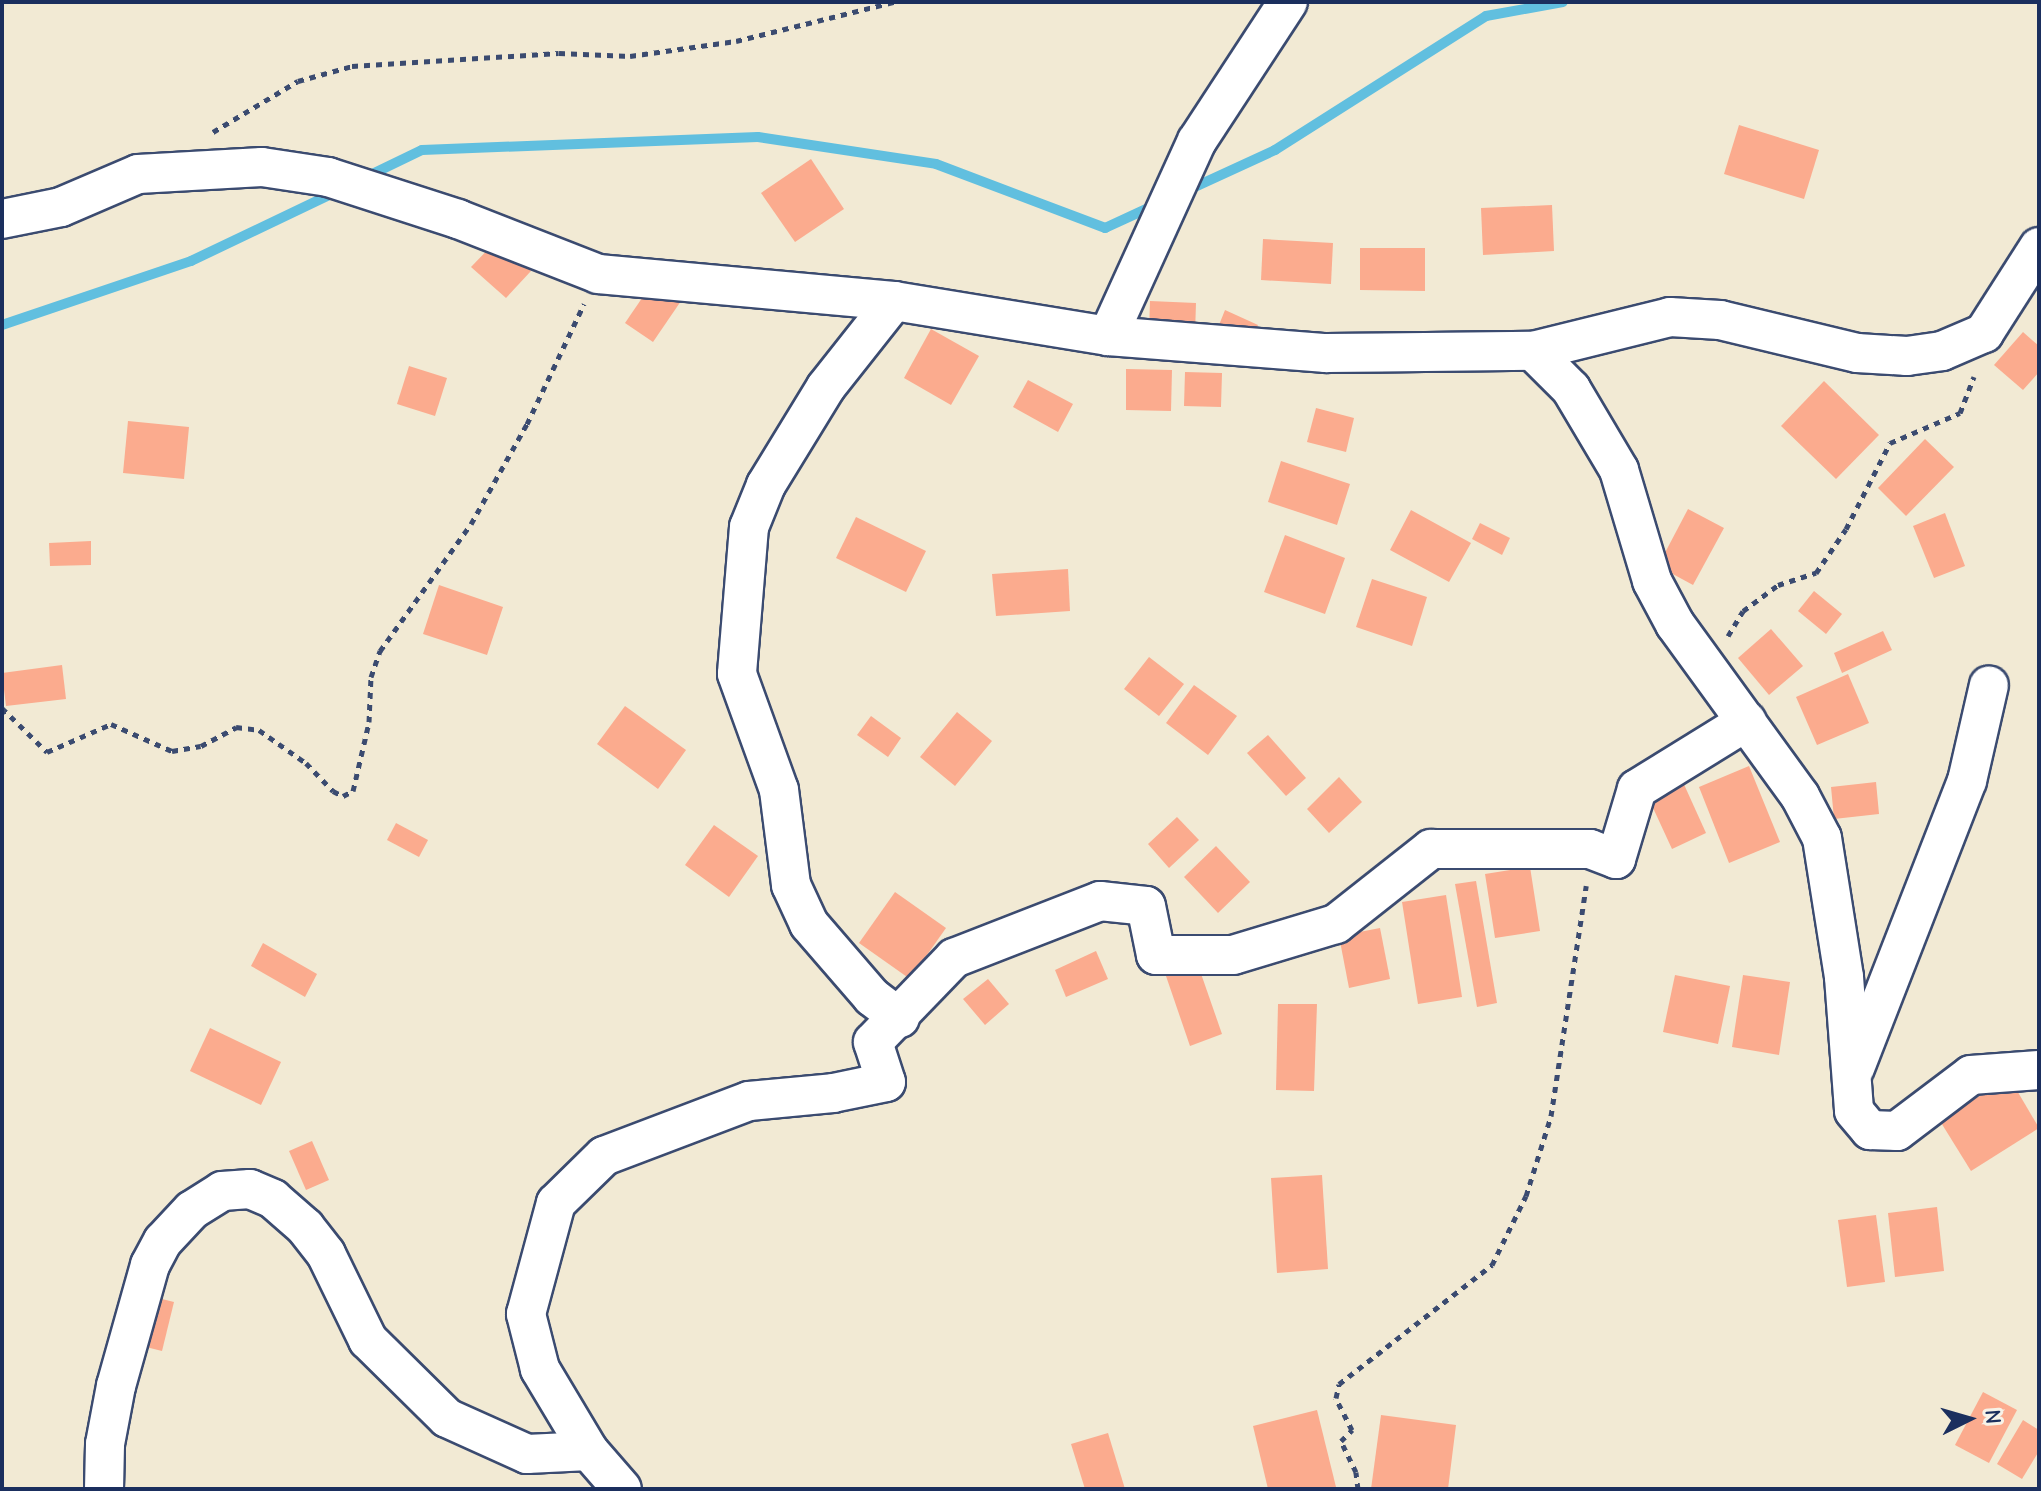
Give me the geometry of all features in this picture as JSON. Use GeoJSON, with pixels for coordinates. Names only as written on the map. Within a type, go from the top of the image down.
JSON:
{"type":"FeatureCollection","features":[{"type":"Feature","properties":{"kind":"street"},"geometry":{"type":"LineString","coordinates":[[1108,336],[1197,141],[1288,2]]}},
{"type":"Feature","properties":{"kind":"street"},"geometry":{"type":"LineString","coordinates":[[2,219],[61,207],[138,174],[262,167],[328,177],[458,219],[598,274],[894,301],[1108,336],[1326,353],[1533,351],[1670,317],[1720,320],[1857,353],[1907,356],[1942,351],[1984,333],[2039,247]]}},
{"type":"Feature","properties":{"kind":"street"},"geometry":{"type":"LineString","coordinates":[[894,301],[826,387],[766,485],[749,527],[737,674],[779,790],[791,885],[809,924],[872,997],[900,1018]]}},
{"type":"Feature","properties":{"kind":"street"},"geometry":{"type":"LineString","coordinates":[[1533,351],[1571,389],[1596,425],[1619,470],[1652,581],[1707,671],[1747,721],[1822,838],[1844,977],[1854,1111],[1870,1130],[1897,1131],[1971,1075],[2039,1070]]}},
{"type":"Feature","properties":{"kind":"street"},"geometry":{"type":"LineString","coordinates":[[1852,1075],[1967,781],[1989,685]]}},
{"type":"Feature","properties":{"kind":"street"},"geometry":{"type":"LineString","coordinates":[[622,1489],[589,1451],[540,1369],[527,1329],[534,1274],[556,1203],[604,1156],[707,1113],[749,1101],[833,1093],[886,1082],[873,1042],[900,1018],[954,958],[1100,901],[1146,906],[1156,955],[1233,955],[1336,924],[1431,849],[1590,849],[1616,859],[1637,789],[1747,721]]}},
{"type":"Feature","properties":{"kind":"street"},"geometry":{"type":"LineString","coordinates":[[104,1489],[105,1444],[116,1386],[150,1265],[163,1241],[192,1210],[222,1191],[250,1189],[273,1199],[305,1227],[326,1254],[368,1340],[447,1418],[527,1454],[589,1451]]}},
{"type":"Feature","properties":{"kind":"path"},"geometry":{"type":"LineString","coordinates":[[200,140],[298,81],[352,66],[559,53],[630,56],[736,41],[894,2]]}},
{"type":"Feature","properties":{"kind":"path"},"geometry":{"type":"LineString","coordinates":[[2,708],[47,752],[111,724],[172,751],[201,746],[236,727],[259,730],[306,763],[333,791],[343,796],[353,791],[380,651],[471,524],[527,424],[598,274]]}},
{"type":"Feature","properties":{"kind":"path"},"geometry":{"type":"LineString","coordinates":[[1707,671],[1743,611],[1778,585],[1816,573],[1846,529],[1890,443],[1960,413],[1984,333]]}},
{"type":"Feature","properties":{"kind":"path"},"geometry":{"type":"LineString","coordinates":[[1358,1489],[1356,1472],[1341,1441],[1352,1430],[1336,1398],[1339,1384],[1492,1265],[1526,1196],[1551,1116],[1575,984],[1590,849]]}},
{"type":"Feature","properties":{"kind":"building"},"geometry":{"type":"Polygon","coordinates":[[[1739,125],[1819,150],[1804,199],[1724,174],[1739,125]]]}},
{"type":"Feature","properties":{"kind":"building"},"geometry":{"type":"Polygon","coordinates":[[[811,159],[844,209],[795,242],[761,193],[811,159]]]}},
{"type":"Feature","properties":{"kind":"building"},"geometry":{"type":"Polygon","coordinates":[[[1552,205],[1554,251],[1483,255],[1481,208],[1552,205]]]}},
{"type":"Feature","properties":{"kind":"building"},"geometry":{"type":"Polygon","coordinates":[[[498,239],[531,271],[506,298],[471,267],[498,239]]]}},
{"type":"Feature","properties":{"kind":"building"},"geometry":{"type":"Polygon","coordinates":[[[1263,239],[1333,243],[1331,284],[1261,280],[1263,239]]]}},
{"type":"Feature","properties":{"kind":"building"},"geometry":{"type":"Polygon","coordinates":[[[1360,248],[1425,248],[1425,291],[1360,290],[1360,248]]]}},
{"type":"Feature","properties":{"kind":"building"},"geometry":{"type":"Polygon","coordinates":[[[653,282],[681,301],[653,342],[625,323],[653,282]]]}},
{"type":"Feature","properties":{"kind":"building"},"geometry":{"type":"Polygon","coordinates":[[[1150,301],[1196,303],[1195,334],[1149,332],[1150,301]]]}},
{"type":"Feature","properties":{"kind":"building"},"geometry":{"type":"Polygon","coordinates":[[[1225,310],[1258,325],[1248,344],[1217,330],[1225,310]]]}},
{"type":"Feature","properties":{"kind":"building"},"geometry":{"type":"Polygon","coordinates":[[[931,329],[979,356],[951,405],[904,378],[931,329]]]}},
{"type":"Feature","properties":{"kind":"building"},"geometry":{"type":"Polygon","coordinates":[[[2023,332],[2039,346],[2039,372],[2023,390],[1994,365],[2023,332]]]}},
{"type":"Feature","properties":{"kind":"building"},"geometry":{"type":"Polygon","coordinates":[[[409,366],[447,378],[435,416],[397,404],[409,366]]]}},
{"type":"Feature","properties":{"kind":"building"},"geometry":{"type":"Polygon","coordinates":[[[1126,369],[1172,370],[1171,411],[1126,410],[1126,369]]]}},
{"type":"Feature","properties":{"kind":"building"},"geometry":{"type":"Polygon","coordinates":[[[1185,372],[1222,373],[1221,407],[1184,406],[1185,372]]]}},
{"type":"Feature","properties":{"kind":"building"},"geometry":{"type":"Polygon","coordinates":[[[1028,380],[1073,404],[1058,432],[1013,407],[1028,380]]]}},
{"type":"Feature","properties":{"kind":"building"},"geometry":{"type":"Polygon","coordinates":[[[1824,381],[1879,435],[1836,479],[1781,426],[1824,381]]]}},
{"type":"Feature","properties":{"kind":"building"},"geometry":{"type":"Polygon","coordinates":[[[1316,408],[1354,418],[1346,452],[1307,442],[1316,408]]]}},
{"type":"Feature","properties":{"kind":"building"},"geometry":{"type":"Polygon","coordinates":[[[128,421],[189,427],[184,479],[123,473],[128,421]]]}},
{"type":"Feature","properties":{"kind":"building"},"geometry":{"type":"Polygon","coordinates":[[[1925,439],[1954,467],[1906,516],[1878,488],[1925,439]]]}},
{"type":"Feature","properties":{"kind":"building"},"geometry":{"type":"Polygon","coordinates":[[[1281,461],[1350,484],[1337,525],[1268,502],[1281,461]]]}},
{"type":"Feature","properties":{"kind":"building"},"geometry":{"type":"Polygon","coordinates":[[[1688,509],[1724,528],[1693,585],[1658,566],[1688,509]]]}},
{"type":"Feature","properties":{"kind":"building"},"geometry":{"type":"Polygon","coordinates":[[[1411,510],[1471,543],[1449,582],[1390,550],[1411,510]]]}},
{"type":"Feature","properties":{"kind":"building"},"geometry":{"type":"Polygon","coordinates":[[[1945,513],[1965,566],[1934,578],[1913,526],[1945,513]]]}},
{"type":"Feature","properties":{"kind":"building"},"geometry":{"type":"Polygon","coordinates":[[[856,517],[926,551],[906,592],[836,558],[856,517]]]}},
{"type":"Feature","properties":{"kind":"building"},"geometry":{"type":"Polygon","coordinates":[[[1480,523],[1510,538],[1502,555],[1472,539],[1480,523]]]}},
{"type":"Feature","properties":{"kind":"building"},"geometry":{"type":"Polygon","coordinates":[[[1285,535],[1345,558],[1325,614],[1264,592],[1285,535]]]}},
{"type":"Feature","properties":{"kind":"building"},"geometry":{"type":"Polygon","coordinates":[[[91,541],[91,565],[50,566],[49,543],[91,541]]]}},
{"type":"Feature","properties":{"kind":"building"},"geometry":{"type":"Polygon","coordinates":[[[1068,569],[1070,611],[996,616],[992,574],[1068,569]]]}},
{"type":"Feature","properties":{"kind":"building"},"geometry":{"type":"Polygon","coordinates":[[[1372,579],[1427,597],[1412,646],[1356,627],[1372,579]]]}},
{"type":"Feature","properties":{"kind":"building"},"geometry":{"type":"Polygon","coordinates":[[[439,585],[503,607],[487,655],[423,634],[439,585]]]}},
{"type":"Feature","properties":{"kind":"building"},"geometry":{"type":"Polygon","coordinates":[[[1814,591],[1842,614],[1826,634],[1798,611],[1814,591]]]}},
{"type":"Feature","properties":{"kind":"building"},"geometry":{"type":"Polygon","coordinates":[[[1771,629],[1803,666],[1769,695],[1738,658],[1771,629]]]}},
{"type":"Feature","properties":{"kind":"building"},"geometry":{"type":"Polygon","coordinates":[[[1883,631],[1892,650],[1842,673],[1834,653],[1883,631]]]}},
{"type":"Feature","properties":{"kind":"building"},"geometry":{"type":"Polygon","coordinates":[[[1149,657],[1184,684],[1159,716],[1124,689],[1149,657]]]}},
{"type":"Feature","properties":{"kind":"building"},"geometry":{"type":"Polygon","coordinates":[[[62,665],[66,699],[6,706],[2,673],[62,665]]]}},
{"type":"Feature","properties":{"kind":"building"},"geometry":{"type":"Polygon","coordinates":[[[1848,674],[1869,723],[1817,745],[1796,697],[1848,674]]]}},
{"type":"Feature","properties":{"kind":"building"},"geometry":{"type":"Polygon","coordinates":[[[1194,685],[1237,716],[1208,755],[1166,723],[1194,685]]]}},
{"type":"Feature","properties":{"kind":"building"},"geometry":{"type":"Polygon","coordinates":[[[625,706],[686,750],[658,789],[597,744],[625,706]]]}},
{"type":"Feature","properties":{"kind":"building"},"geometry":{"type":"Polygon","coordinates":[[[957,712],[992,741],[955,786],[920,757],[957,712]]]}},
{"type":"Feature","properties":{"kind":"building"},"geometry":{"type":"Polygon","coordinates":[[[871,716],[901,738],[888,757],[857,735],[871,716]]]}},
{"type":"Feature","properties":{"kind":"building"},"geometry":{"type":"Polygon","coordinates":[[[1268,735],[1306,778],[1286,796],[1247,753],[1268,735]]]}},
{"type":"Feature","properties":{"kind":"building"},"geometry":{"type":"Polygon","coordinates":[[[1749,766],[1780,842],[1729,863],[1699,787],[1749,766]]]}},
{"type":"Feature","properties":{"kind":"building"},"geometry":{"type":"Polygon","coordinates":[[[1339,777],[1362,802],[1329,833],[1307,809],[1339,777]]]}},
{"type":"Feature","properties":{"kind":"building"},"geometry":{"type":"Polygon","coordinates":[[[1682,780],[1706,833],[1672,849],[1648,797],[1682,780]]]}},
{"type":"Feature","properties":{"kind":"building"},"geometry":{"type":"Polygon","coordinates":[[[1876,782],[1879,814],[1834,819],[1831,787],[1876,782]]]}},
{"type":"Feature","properties":{"kind":"building"},"geometry":{"type":"Polygon","coordinates":[[[1177,817],[1199,840],[1169,868],[1148,844],[1177,817]]]}},
{"type":"Feature","properties":{"kind":"building"},"geometry":{"type":"Polygon","coordinates":[[[396,823],[428,840],[419,857],[387,840],[396,823]]]}},
{"type":"Feature","properties":{"kind":"building"},"geometry":{"type":"Polygon","coordinates":[[[714,825],[758,856],[729,897],[685,865],[714,825]]]}},
{"type":"Feature","properties":{"kind":"building"},"geometry":{"type":"Polygon","coordinates":[[[1216,846],[1250,882],[1218,913],[1184,877],[1216,846]]]}},
{"type":"Feature","properties":{"kind":"building"},"geometry":{"type":"Polygon","coordinates":[[[1530,867],[1540,931],[1495,938],[1485,874],[1530,867]]]}},
{"type":"Feature","properties":{"kind":"building"},"geometry":{"type":"Polygon","coordinates":[[[1476,881],[1497,1003],[1477,1007],[1455,884],[1476,881]]]}},
{"type":"Feature","properties":{"kind":"building"},"geometry":{"type":"Polygon","coordinates":[[[895,892],[946,928],[910,979],[859,943],[895,892]]]}},
{"type":"Feature","properties":{"kind":"building"},"geometry":{"type":"Polygon","coordinates":[[[1446,895],[1462,997],[1418,1004],[1402,902],[1446,895]]]}},
{"type":"Feature","properties":{"kind":"building"},"geometry":{"type":"Polygon","coordinates":[[[1380,928],[1390,979],[1349,988],[1339,936],[1380,928]]]}},
{"type":"Feature","properties":{"kind":"building"},"geometry":{"type":"Polygon","coordinates":[[[263,943],[317,974],[305,997],[251,966],[263,943]]]}},
{"type":"Feature","properties":{"kind":"building"},"geometry":{"type":"Polygon","coordinates":[[[1096,951],[1108,979],[1066,997],[1055,970],[1096,951]]]}},
{"type":"Feature","properties":{"kind":"building"},"geometry":{"type":"Polygon","coordinates":[[[1198,965],[1222,1034],[1190,1046],[1166,976],[1198,965]]]}},
{"type":"Feature","properties":{"kind":"building"},"geometry":{"type":"Polygon","coordinates":[[[1675,975],[1730,986],[1718,1044],[1663,1032],[1675,975]]]}},
{"type":"Feature","properties":{"kind":"building"},"geometry":{"type":"Polygon","coordinates":[[[1743,975],[1790,982],[1779,1055],[1732,1047],[1743,975]]]}},
{"type":"Feature","properties":{"kind":"building"},"geometry":{"type":"Polygon","coordinates":[[[988,979],[1009,1004],[985,1025],[963,999],[988,979]]]}},
{"type":"Feature","properties":{"kind":"building"},"geometry":{"type":"Polygon","coordinates":[[[1278,1004],[1317,1004],[1314,1091],[1276,1090],[1278,1004]]]}},
{"type":"Feature","properties":{"kind":"building"},"geometry":{"type":"Polygon","coordinates":[[[210,1028],[281,1062],[261,1105],[190,1071],[210,1028]]]}},
{"type":"Feature","properties":{"kind":"building"},"geometry":{"type":"Polygon","coordinates":[[[2009,1077],[2039,1128],[1971,1171],[1940,1121],[2009,1077]]]}},
{"type":"Feature","properties":{"kind":"building"},"geometry":{"type":"Polygon","coordinates":[[[312,1141],[329,1180],[306,1190],[289,1151],[312,1141]]]}},
{"type":"Feature","properties":{"kind":"building"},"geometry":{"type":"Polygon","coordinates":[[[1322,1175],[1328,1269],[1277,1273],[1271,1178],[1322,1175]]]}},
{"type":"Feature","properties":{"kind":"building"},"geometry":{"type":"Polygon","coordinates":[[[1937,1207],[1944,1271],[1895,1277],[1888,1213],[1937,1207]]]}},
{"type":"Feature","properties":{"kind":"building"},"geometry":{"type":"Polygon","coordinates":[[[1876,1215],[1885,1282],[1847,1287],[1838,1220],[1876,1215]]]}},
{"type":"Feature","properties":{"kind":"building"},"geometry":{"type":"Polygon","coordinates":[[[150,1296],[174,1302],[162,1351],[138,1345],[150,1296]]]}},
{"type":"Feature","properties":{"kind":"building"},"geometry":{"type":"Polygon","coordinates":[[[1983,1392],[2017,1410],[1989,1463],[1955,1445],[1983,1392]]]}},
{"type":"Feature","properties":{"kind":"building"},"geometry":{"type":"Polygon","coordinates":[[[1317,1410],[1336,1487],[1268,1489],[1253,1426],[1317,1410]]]}},
{"type":"Feature","properties":{"kind":"building"},"geometry":{"type":"Polygon","coordinates":[[[1381,1415],[1456,1425],[1448,1489],[1371,1489],[1381,1415]]]}},
{"type":"Feature","properties":{"kind":"building"},"geometry":{"type":"Polygon","coordinates":[[[2023,1420],[2039,1430],[2039,1451],[2022,1479],[1997,1464],[2023,1420]]]}},
{"type":"Feature","properties":{"kind":"building"},"geometry":{"type":"Polygon","coordinates":[[[1108,1433],[1125,1489],[1085,1489],[1071,1444],[1108,1433]]]}},
{"type":"Feature","properties":{"kind":"waterway"},"geometry":{"type":"LineString","coordinates":[[1186,191],[1275,150],[1486,16],[1563,2]]}},
{"type":"Feature","properties":{"kind":"waterway"},"geometry":{"type":"LineString","coordinates":[[366,177],[422,150],[758,137],[936,164],[1105,228],[1157,204]]}},
{"type":"Feature","properties":{"kind":"waterway"},"geometry":{"type":"LineString","coordinates":[[2,325],[191,261],[338,191]]}}]}
